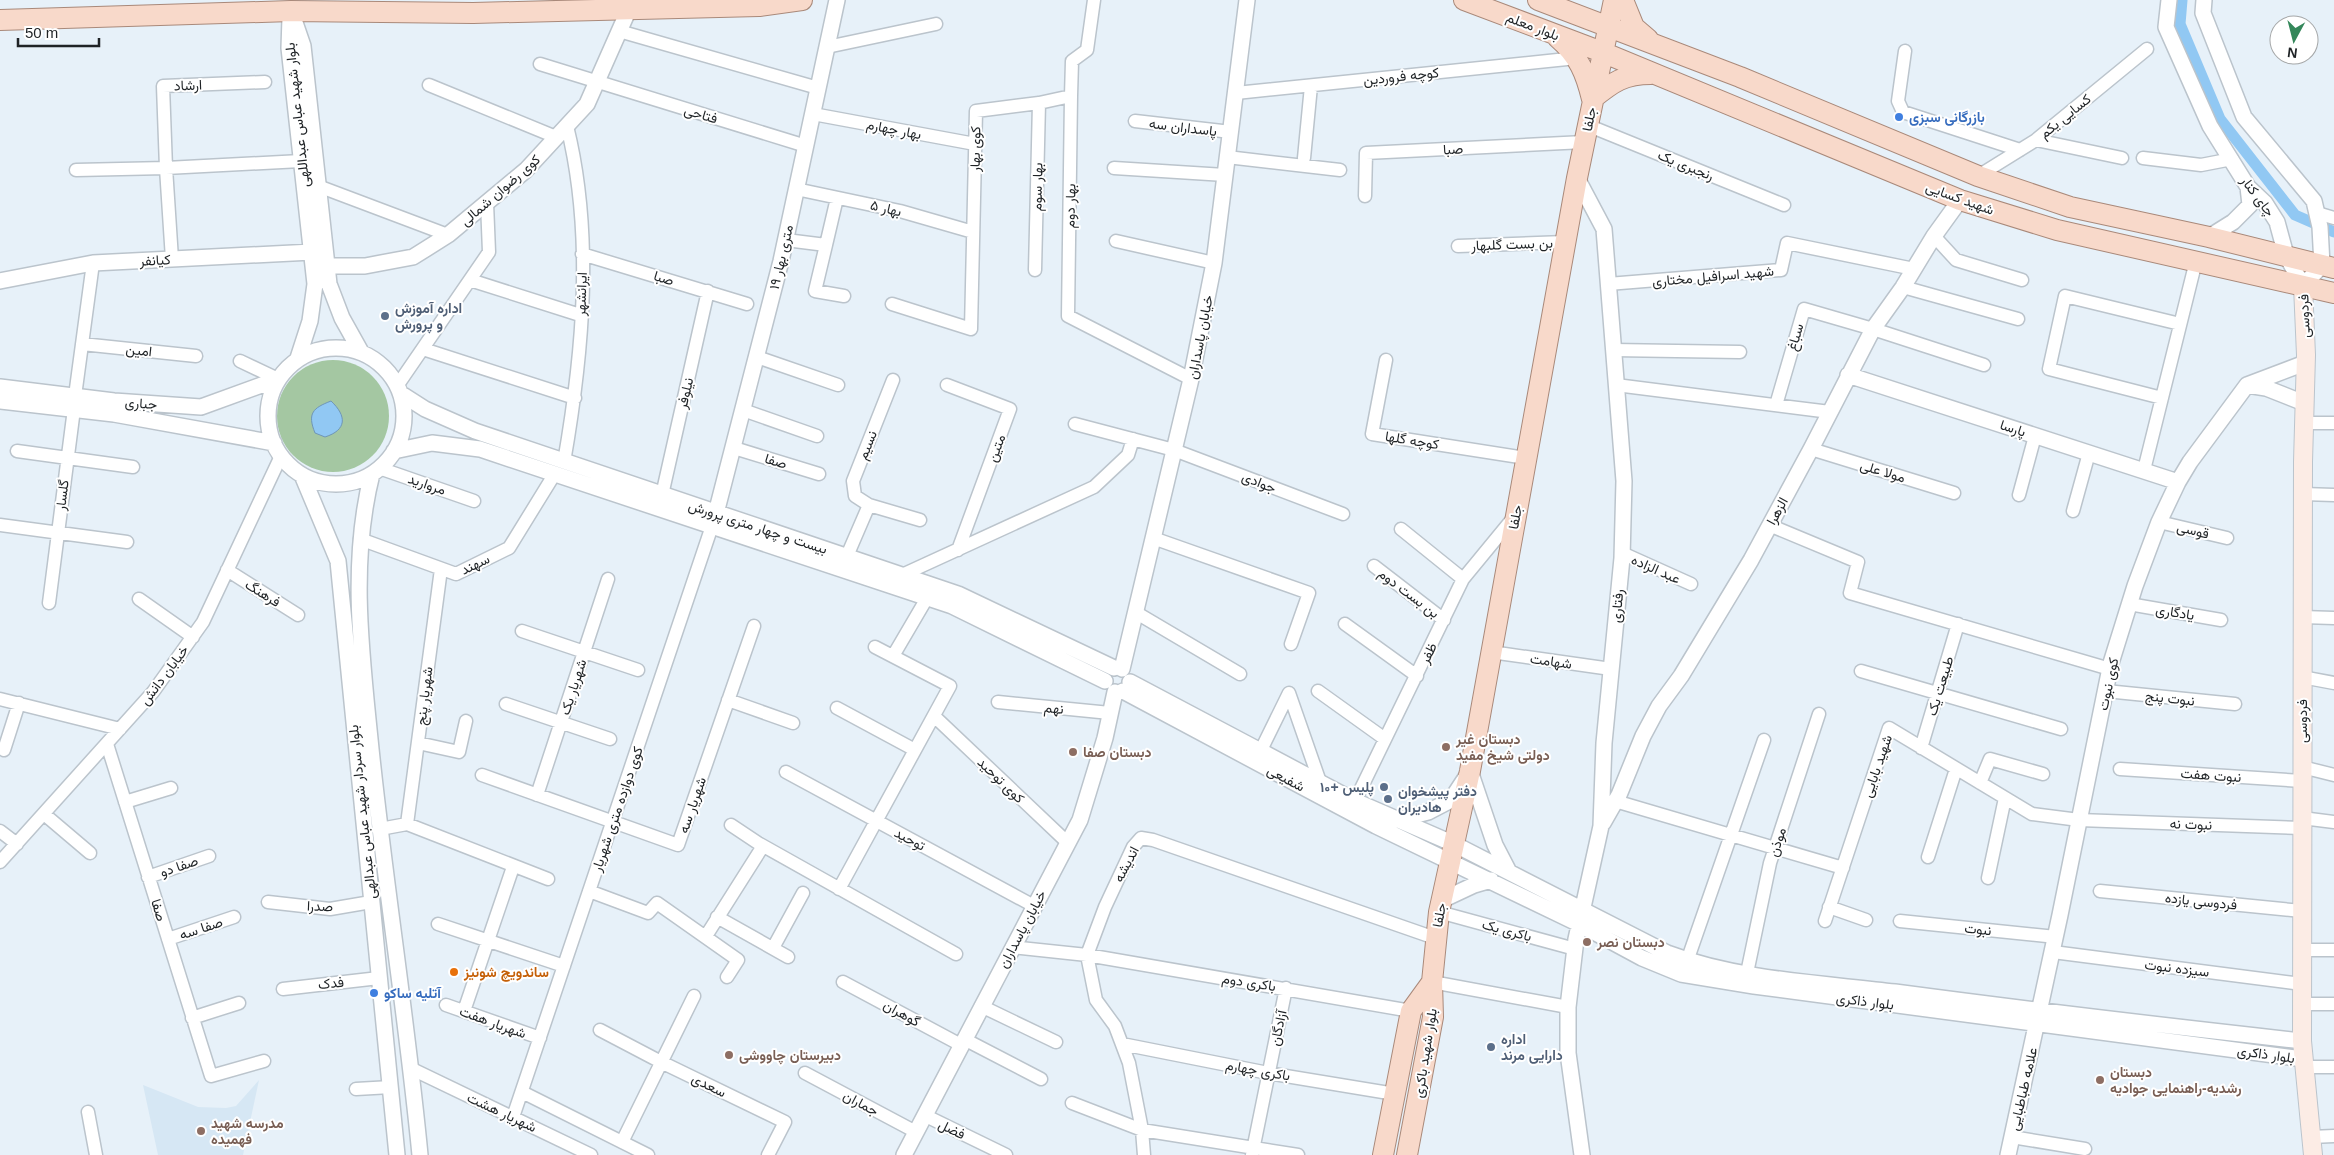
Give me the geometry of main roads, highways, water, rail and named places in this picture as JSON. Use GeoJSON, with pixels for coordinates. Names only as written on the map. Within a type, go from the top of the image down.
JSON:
{"type":"FeatureCollection","features":[{"type":"Feature","properties":{"kind":"main road"},"geometry":{"type":"LineString","coordinates":[[0,20],[290,6],[473,13],[629,5],[759,6],[802,0]]}},
{"type":"Feature","properties":{"kind":"main road","name":"بلوار معلم"},"geometry":{"type":"LineString","coordinates":[[1464,0],[1602,52]]}},
{"type":"Feature","properties":{"kind":"main road","name":"بلوار معلم"},"geometry":{"type":"LineString","coordinates":[[1538,0],[1608,26]]}},
{"type":"Feature","properties":{"kind":"main road"},"geometry":{"type":"LineString","coordinates":[[1560,8],[1586,0]]}},
{"type":"Feature","properties":{"kind":"main road","name":"جلفا"},"geometry":{"type":"LineString","coordinates":[[1432,982],[1435,938],[1440,906],[1470,771],[1577,178],[1614,0]]}},
{"type":"Feature","properties":{"kind":"main road"},"geometry":{"type":"LineString","coordinates":[[1623,0],[1634,27],[1652,42]]}},
{"type":"Feature","properties":{"kind":"main road","name":"شهید کسایی"},"geometry":{"type":"LineString","coordinates":[[1608,26],[1740,77],[1978,176],[2070,207],[2209,237],[2328,266]]}},
{"type":"Feature","properties":{"kind":"main road"},"geometry":{"type":"LineString","coordinates":[[1553,34],[1572,50],[1581,63],[1592,99],[1621,78],[1636,74],[1653,74]]}},
{"type":"Feature","properties":{"kind":"main road","name":"شهید کسایی"},"geometry":{"type":"LineString","coordinates":[[1602,52],[1960,200],[2057,230],[2334,293]]}},
{"type":"Feature","properties":{"kind":"main road"},"geometry":{"type":"LineString","coordinates":[[1725,103],[1722,94],[1724,85],[1731,79],[1740,77]]}},
{"type":"Feature","properties":{"kind":"main road","name":"فردوسی"},"geometry":{"type":"LineString","coordinates":[[2303,286],[2305,363],[2302,617],[2302,1041],[2312,1155]]}},
{"type":"Feature","properties":{"kind":"main road","name":"بلوار شهید باکری"},"geometry":{"type":"LineString","coordinates":[[1383,1155],[1412,1011],[1432,982]]}},
{"type":"Feature","properties":{"kind":"main road","name":"بلوار شهید باکری"},"geometry":{"type":"LineString","coordinates":[[1407,1155],[1432,1025],[1432,982]]}},
{"type":"Feature","properties":{"kind":"water"},"geometry":{"type":"Polygon","coordinates":[[[331,401],[340,412],[342,422],[337,431],[325,437],[315,433],[312,416],[316,409],[331,401]]]}},
{"type":"Feature","properties":{"kind":"waterway"},"geometry":{"type":"LineString","coordinates":[[2182,0],[2180,24],[2220,119],[2295,215],[2334,232]]}},
{"type":"Feature","properties":{"kind":"place","name":"بازرگانی سبزی"},"geometry":{"type":"Point","coordinates":[1899,117]}},
{"type":"Feature","properties":{"kind":"place","name":"اداره آموزش و پرورش"},"geometry":{"type":"Point","coordinates":[385,316]}},
{"type":"Feature","properties":{"kind":"place","name":"دبستان غیر دولتی شیخ مفید"},"geometry":{"type":"Point","coordinates":[1446,747]}},
{"type":"Feature","properties":{"kind":"place","name":"دبستان صفا"},"geometry":{"type":"Point","coordinates":[1073,752]}},
{"type":"Feature","properties":{"kind":"place","name":"پلیس +۱۰"},"geometry":{"type":"Point","coordinates":[1384,787]}},
{"type":"Feature","properties":{"kind":"place","name":"دفتر پیشخوان هادیران"},"geometry":{"type":"Point","coordinates":[1388,799]}},
{"type":"Feature","properties":{"kind":"place","name":"دبستان نصر"},"geometry":{"type":"Point","coordinates":[1587,942]}},
{"type":"Feature","properties":{"kind":"place","name":"ساندویچ شونیز"},"geometry":{"type":"Point","coordinates":[454,972]}},
{"type":"Feature","properties":{"kind":"place","name":"آتلیه ساکو"},"geometry":{"type":"Point","coordinates":[374,993]}},
{"type":"Feature","properties":{"kind":"place","name":"اداره دارایی مرند"},"geometry":{"type":"Point","coordinates":[1491,1047]}},
{"type":"Feature","properties":{"kind":"place","name":"دبیرستان چاووشی"},"geometry":{"type":"Point","coordinates":[729,1055]}},
{"type":"Feature","properties":{"kind":"place","name":"دبستان رشدیه-راهنمایی جوادیه"},"geometry":{"type":"Point","coordinates":[2100,1080]}},
{"type":"Feature","properties":{"kind":"place","name":"مدرسه شهید فهمیده"},"geometry":{"type":"Point","coordinates":[201,1131]}}]}
